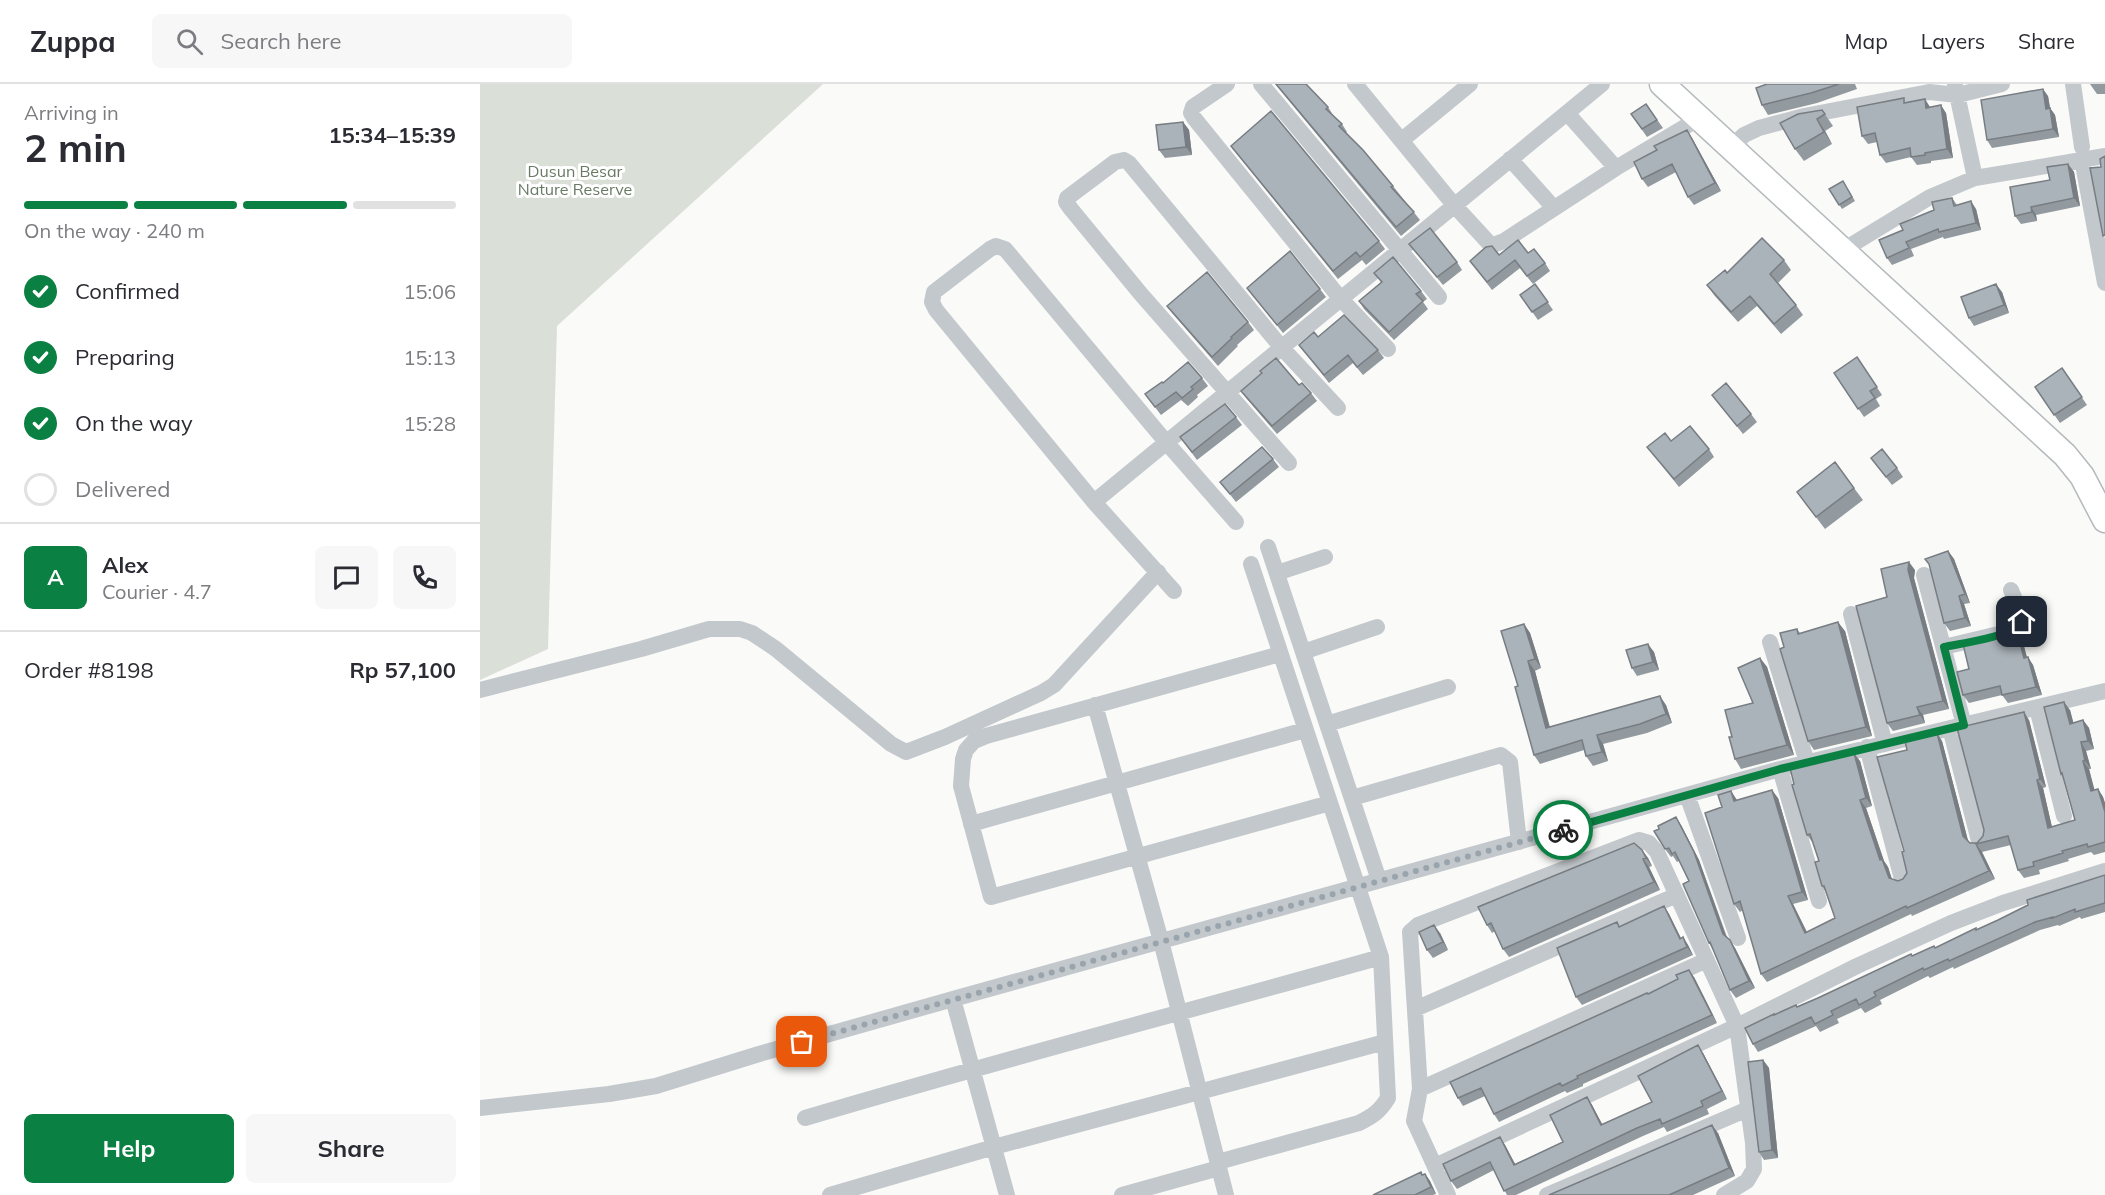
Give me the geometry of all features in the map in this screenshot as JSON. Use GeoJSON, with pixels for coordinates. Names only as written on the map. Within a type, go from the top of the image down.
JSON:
{"type":"FeatureCollection","features":[{"type":"Feature","properties":{"kind":"highway"},"geometry":{"type":"LineString","coordinates":[[1662,84],[2065,455],[2082,476],[2105,520]]}},
{"type":"Feature","properties":{"kind":"street"},"geometry":{"type":"LineString","coordinates":[[1227,84],[1192,107],[1191,113],[1340,298],[1388,349]]}},
{"type":"Feature","properties":{"kind":"street"},"geometry":{"type":"LineString","coordinates":[[1261,84],[1439,297]]}},
{"type":"Feature","properties":{"kind":"street"},"geometry":{"type":"LineString","coordinates":[[1355,84],[1454,205],[1493,245],[1504,241],[1616,168],[1698,119]]}},
{"type":"Feature","properties":{"kind":"street"},"geometry":{"type":"LineString","coordinates":[[1402,140],[1452,89],[1470,84]]}},
{"type":"Feature","properties":{"kind":"street"},"geometry":{"type":"LineString","coordinates":[[1094,502],[1602,84]]}},
{"type":"Feature","properties":{"kind":"street"},"geometry":{"type":"LineString","coordinates":[[1731,148],[1744,135],[1759,128],[1804,116],[1929,92],[2002,84]]}},
{"type":"Feature","properties":{"kind":"street"},"geometry":{"type":"LineString","coordinates":[[2073,84],[2082,153],[2105,283]]}},
{"type":"Feature","properties":{"kind":"street"},"geometry":{"type":"LineString","coordinates":[[1956,90],[1974,169]]}},
{"type":"Feature","properties":{"kind":"street"},"geometry":{"type":"LineString","coordinates":[[1567,113],[1616,168]]}},
{"type":"Feature","properties":{"kind":"street"},"geometry":{"type":"LineString","coordinates":[[1843,250],[1974,169],[2082,153],[2105,156]]}},
{"type":"Feature","properties":{"kind":"street"},"geometry":{"type":"LineString","coordinates":[[1510,159],[1554,208]]}},
{"type":"Feature","properties":{"kind":"street"},"geometry":{"type":"LineString","coordinates":[[1290,464],[1140,293],[1071,209],[1066,202],[1071,194],[1115,162],[1124,160],[1129,163],[1282,348],[1338,408]]}},
{"type":"Feature","properties":{"kind":"street"},"geometry":{"type":"LineString","coordinates":[[1174,591],[1094,502],[936,310],[932,299],[937,289],[990,249],[996,246],[1005,249],[1236,522]]}},
{"type":"Feature","properties":{"kind":"street"},"geometry":{"type":"LineString","coordinates":[[1268,547],[1379,880]]}},
{"type":"Feature","properties":{"kind":"street"},"geometry":{"type":"LineString","coordinates":[[1277,573],[1325,556]]}},
{"type":"Feature","properties":{"kind":"street"},"geometry":{"type":"LineString","coordinates":[[1122,1195],[1359,1123],[1374,1116],[1388,1098],[1381,957],[1251,564]]}},
{"type":"Feature","properties":{"kind":"street"},"geometry":{"type":"LineString","coordinates":[[480,690],[641,649],[709,629],[740,629],[752,633],[777,650],[891,744],[906,752],[955,732],[1054,685],[1158,572]]}},
{"type":"Feature","properties":{"kind":"street"},"geometry":{"type":"LineString","coordinates":[[1924,575],[1944,647],[1979,841]]}},
{"type":"Feature","properties":{"kind":"street"},"geometry":{"type":"LineString","coordinates":[[1944,647],[2007,632],[2020,626],[2022,617],[2011,590]]}},
{"type":"Feature","properties":{"kind":"street"},"geometry":{"type":"LineString","coordinates":[[1851,614],[1885,744]]}},
{"type":"Feature","properties":{"kind":"street"},"geometry":{"type":"LineString","coordinates":[[1303,652],[1377,627]]}},
{"type":"Feature","properties":{"kind":"street"},"geometry":{"type":"LineString","coordinates":[[1770,642],[1807,762]]}},
{"type":"Feature","properties":{"kind":"street"},"geometry":{"type":"LineString","coordinates":[[1280,654],[974,741],[966,750],[961,771],[961,786],[991,897],[1330,803]]}},
{"type":"Feature","properties":{"kind":"street"},"geometry":{"type":"LineString","coordinates":[[1327,724],[1448,687]]}},
{"type":"Feature","properties":{"kind":"street"},"geometry":{"type":"LineString","coordinates":[[480,1108],[609,1094],[656,1086],[953,999],[1780,769],[2105,691]]}},
{"type":"Feature","properties":{"kind":"street"},"geometry":{"type":"LineString","coordinates":[[1095,705],[1161,941],[1226,1195]]}},
{"type":"Feature","properties":{"kind":"street"},"geometry":{"type":"LineString","coordinates":[[2037,708],[2064,816]]}},
{"type":"Feature","properties":{"kind":"street"},"geometry":{"type":"LineString","coordinates":[[971,824],[1305,730]]}},
{"type":"Feature","properties":{"kind":"street"},"geometry":{"type":"LineString","coordinates":[[1867,747],[1902,879]]}},
{"type":"Feature","properties":{"kind":"street"},"geometry":{"type":"LineString","coordinates":[[1352,798],[1502,755],[1510,762],[1519,842]]}},
{"type":"Feature","properties":{"kind":"street"},"geometry":{"type":"LineString","coordinates":[[1780,769],[1819,901]]}},
{"type":"Feature","properties":{"kind":"street"},"geometry":{"type":"LineString","coordinates":[[1687,795],[1738,938]]}},
{"type":"Feature","properties":{"kind":"street"},"geometry":{"type":"LineString","coordinates":[[1448,1195],[1414,1121],[1420,1089],[1410,933],[1418,925],[1639,840],[1649,843],[1657,852],[1737,1026],[1753,1143],[1754,1169],[1747,1181],[1734,1192]]}},
{"type":"Feature","properties":{"kind":"street"},"geometry":{"type":"LineString","coordinates":[[1435,1166],[1737,1026],[1857,966],[1968,915],[2105,871]]}},
{"type":"Feature","properties":{"kind":"street"},"geometry":{"type":"LineString","coordinates":[[1415,1009],[1677,895]]}},
{"type":"Feature","properties":{"kind":"street"},"geometry":{"type":"LineString","coordinates":[[805,1118],[972,1069],[1180,1014],[1381,957]]}},
{"type":"Feature","properties":{"kind":"street"},"geometry":{"type":"LineString","coordinates":[[1420,1089],[1707,960]]}},
{"type":"Feature","properties":{"kind":"street"},"geometry":{"type":"LineString","coordinates":[[953,999],[1007,1195]]}},
{"type":"Feature","properties":{"kind":"street"},"geometry":{"type":"LineString","coordinates":[[830,1195],[994,1147],[1385,1042]]}},
{"type":"Feature","properties":{"kind":"street"},"geometry":{"type":"LineString","coordinates":[[1547,1195],[1748,1109]]}},
{"type":"Feature","properties":{"kind":"green space","name":"Dusun Besar Nature Reserve"},"geometry":{"type":"Polygon","coordinates":[[[480,84],[823,84],[557,326],[548,649],[480,680],[480,84]]]}},
{"type":"Feature","properties":{"kind":"building"},"geometry":{"type":"Polygon","coordinates":[[[1276,84],[1306,84],[1328,107],[1326,109],[1342,124],[1339,126],[1363,150],[1393,186],[1391,187],[1414,212],[1396,227],[1276,84]]]}},
{"type":"Feature","properties":{"kind":"building"},"geometry":{"type":"Polygon","coordinates":[[[1767,84],[1839,84],[1762,105],[1756,88],[1767,84]]]}},
{"type":"Feature","properties":{"kind":"building"},"geometry":{"type":"Polygon","coordinates":[[[2043,89],[2046,109],[2050,108],[2053,129],[1987,140],[1981,100],[2043,89]]]}},
{"type":"Feature","properties":{"kind":"building"},"geometry":{"type":"Polygon","coordinates":[[[1904,98],[1904,103],[1925,99],[1926,108],[1941,105],[1947,149],[1911,157],[1910,148],[1880,155],[1875,133],[1862,136],[1857,107],[1904,98]]]}},
{"type":"Feature","properties":{"kind":"building"},"geometry":{"type":"Polygon","coordinates":[[[1646,104],[1657,120],[1642,129],[1631,114],[1646,104]]]}},
{"type":"Feature","properties":{"kind":"building"},"geometry":{"type":"Polygon","coordinates":[[[1822,110],[1825,114],[1817,119],[1824,132],[1795,149],[1780,123],[1798,114],[1822,110]]]}},
{"type":"Feature","properties":{"kind":"building"},"geometry":{"type":"Polygon","coordinates":[[[1271,111],[1379,241],[1360,257],[1356,252],[1333,271],[1231,146],[1271,111]]]}},
{"type":"Feature","properties":{"kind":"building"},"geometry":{"type":"Polygon","coordinates":[[[1183,122],[1186,147],[1159,150],[1156,125],[1183,122]]]}},
{"type":"Feature","properties":{"kind":"building"},"geometry":{"type":"Polygon","coordinates":[[[1687,130],[1715,183],[1688,197],[1672,164],[1642,179],[1634,162],[1657,150],[1654,146],[1687,130]]]}},
{"type":"Feature","properties":{"kind":"building"},"geometry":{"type":"Polygon","coordinates":[[[2105,156],[2105,235],[2103,236],[2090,168],[2101,167],[2100,159],[2105,156]]]}},
{"type":"Feature","properties":{"kind":"building"},"geometry":{"type":"Polygon","coordinates":[[[2068,164],[2074,198],[2031,207],[2032,212],[2015,216],[2010,187],[2050,180],[2047,167],[2068,164]]]}},
{"type":"Feature","properties":{"kind":"building"},"geometry":{"type":"Polygon","coordinates":[[[1843,181],[1852,197],[1839,205],[1829,189],[1843,181]]]}},
{"type":"Feature","properties":{"kind":"building"},"geometry":{"type":"Polygon","coordinates":[[[1952,198],[1954,206],[1971,201],[1976,223],[1939,232],[1938,229],[1906,242],[1909,248],[1887,258],[1879,240],[1903,230],[1900,224],[1934,210],[1932,202],[1952,198]]]}},
{"type":"Feature","properties":{"kind":"building"},"geometry":{"type":"Polygon","coordinates":[[[1430,228],[1457,262],[1437,277],[1409,244],[1430,228]]]}},
{"type":"Feature","properties":{"kind":"building"},"geometry":{"type":"Polygon","coordinates":[[[1762,238],[1784,260],[1770,274],[1796,305],[1774,324],[1750,296],[1731,312],[1707,285],[1725,270],[1727,273],[1762,238]]]}},
{"type":"Feature","properties":{"kind":"building"},"geometry":{"type":"Polygon","coordinates":[[[1518,240],[1528,253],[1534,249],[1545,263],[1527,276],[1515,260],[1487,282],[1470,261],[1486,247],[1492,246],[1499,255],[1518,240]]]}},
{"type":"Feature","properties":{"kind":"building"},"geometry":{"type":"Polygon","coordinates":[[[1290,251],[1320,289],[1277,325],[1247,288],[1290,251]]]}},
{"type":"Feature","properties":{"kind":"building"},"geometry":{"type":"Polygon","coordinates":[[[1393,257],[1421,291],[1416,294],[1423,301],[1389,332],[1359,301],[1382,282],[1374,273],[1393,257]]]}},
{"type":"Feature","properties":{"kind":"building"},"geometry":{"type":"Polygon","coordinates":[[[1207,272],[1248,322],[1212,357],[1167,306],[1207,272]]]}},
{"type":"Feature","properties":{"kind":"building"},"geometry":{"type":"Polygon","coordinates":[[[1535,284],[1548,302],[1532,312],[1520,295],[1535,284]]]}},
{"type":"Feature","properties":{"kind":"building"},"geometry":{"type":"Polygon","coordinates":[[[1996,284],[2004,305],[1969,318],[1961,297],[1996,284]]]}},
{"type":"Feature","properties":{"kind":"building"},"geometry":{"type":"Polygon","coordinates":[[[1344,315],[1378,350],[1357,367],[1348,355],[1324,375],[1299,345],[1314,332],[1318,337],[1344,315]]]}},
{"type":"Feature","properties":{"kind":"building"},"geometry":{"type":"Polygon","coordinates":[[[1857,357],[1877,387],[1870,391],[1875,398],[1858,409],[1834,373],[1857,357]]]}},
{"type":"Feature","properties":{"kind":"building"},"geometry":{"type":"Polygon","coordinates":[[[1276,358],[1299,385],[1302,383],[1311,393],[1272,426],[1241,391],[1276,358]]]}},
{"type":"Feature","properties":{"kind":"building"},"geometry":{"type":"Polygon","coordinates":[[[1188,362],[1202,378],[1182,398],[1176,392],[1155,407],[1145,394],[1163,383],[1188,362]]]}},
{"type":"Feature","properties":{"kind":"building"},"geometry":{"type":"Polygon","coordinates":[[[2062,368],[2082,397],[2054,415],[2035,387],[2062,368]]]}},
{"type":"Feature","properties":{"kind":"building"},"geometry":{"type":"Polygon","coordinates":[[[1726,383],[1751,414],[1737,426],[1712,395],[1726,383]]]}},
{"type":"Feature","properties":{"kind":"building"},"geometry":{"type":"Polygon","coordinates":[[[1225,404],[1236,417],[1192,452],[1180,437],[1225,404]]]}},
{"type":"Feature","properties":{"kind":"building"},"geometry":{"type":"Polygon","coordinates":[[[1690,426],[1709,449],[1674,479],[1647,447],[1665,433],[1671,441],[1690,426]]]}},
{"type":"Feature","properties":{"kind":"building"},"geometry":{"type":"Polygon","coordinates":[[[1262,447],[1273,459],[1230,494],[1220,482],[1262,447]]]}},
{"type":"Feature","properties":{"kind":"building"},"geometry":{"type":"Polygon","coordinates":[[[1882,449],[1897,468],[1886,477],[1871,458],[1882,449]]]}},
{"type":"Feature","properties":{"kind":"building"},"geometry":{"type":"Polygon","coordinates":[[[1835,462],[1854,488],[1816,517],[1797,492],[1835,462]]]}},
{"type":"Feature","properties":{"kind":"building"},"geometry":{"type":"Polygon","coordinates":[[[1948,551],[1965,594],[1959,596],[1965,618],[1944,623],[1929,564],[1925,559],[1948,551]]]}},
{"type":"Feature","properties":{"kind":"building"},"geometry":{"type":"Polygon","coordinates":[[[1909,562],[1908,570],[1943,701],[1917,707],[1920,715],[1887,723],[1856,606],[1887,597],[1881,569],[1909,562]]]}},
{"type":"Feature","properties":{"kind":"building"},"geometry":{"type":"Polygon","coordinates":[[[1838,622],[1866,727],[1808,741],[1780,649],[1784,647],[1780,633],[1797,629],[1798,634],[1838,622]]]}},
{"type":"Feature","properties":{"kind":"building"},"geometry":{"type":"Polygon","coordinates":[[[1524,624],[1535,659],[1528,661],[1546,728],[1660,696],[1666,714],[1640,724],[1597,735],[1602,752],[1586,756],[1582,740],[1534,755],[1515,687],[1518,686],[1501,631],[1524,624]]]}},
{"type":"Feature","properties":{"kind":"building"},"geometry":{"type":"Polygon","coordinates":[[[2017,631],[2024,658],[2028,657],[2036,687],[2002,695],[2000,686],[1963,695],[1957,672],[1969,669],[1963,644],[2017,631]]]}},
{"type":"Feature","properties":{"kind":"building"},"geometry":{"type":"Polygon","coordinates":[[[1648,644],[1653,662],[1632,668],[1626,650],[1648,644]]]}},
{"type":"Feature","properties":{"kind":"building"},"geometry":{"type":"Polygon","coordinates":[[[1760,658],[1787,745],[1735,759],[1725,710],[1753,703],[1738,668],[1760,658]]]}},
{"type":"Feature","properties":{"kind":"building"},"geometry":{"type":"Polygon","coordinates":[[[2064,702],[2070,724],[2083,720],[2088,741],[2081,742],[2085,761],[2083,761],[2091,791],[2098,789],[2105,812],[2105,842],[2062,851],[2063,853],[2033,862],[2034,866],[2018,870],[2008,836],[1976,844],[1989,871],[1907,908],[1906,906],[1761,974],[1740,901],[1734,904],[1705,813],[1722,807],[1718,795],[1731,791],[1734,801],[1772,790],[1802,892],[1788,896],[1805,933],[1835,918],[1824,886],[1822,886],[1815,862],[1819,861],[1810,834],[1807,835],[1792,785],[1794,784],[1790,768],[1854,753],[1866,798],[1860,800],[1880,860],[1882,859],[1889,878],[1898,881],[1903,879],[1907,873],[1902,852],[1904,851],[1877,757],[1907,750],[1905,741],[1937,733],[1963,836],[1970,843],[1977,843],[1983,836],[1984,830],[1957,728],[2024,712],[2040,779],[2037,780],[2048,828],[2075,820],[2044,707],[2064,702]]]}},
{"type":"Feature","properties":{"kind":"building"},"geometry":{"type":"Polygon","coordinates":[[[1676,817],[1694,852],[1723,934],[1730,940],[1749,981],[1730,990],[1683,884],[1689,881],[1675,852],[1672,854],[1669,848],[1665,849],[1654,831],[1659,829],[1658,826],[1676,817]]]}},
{"type":"Feature","properties":{"kind":"building"},"geometry":{"type":"Polygon","coordinates":[[[1634,843],[1642,850],[1646,858],[1643,859],[1654,882],[1503,949],[1491,923],[1487,925],[1478,907],[1634,843]]]}},
{"type":"Feature","properties":{"kind":"building"},"geometry":{"type":"Polygon","coordinates":[[[2105,875],[2105,903],[2075,912],[2075,909],[2035,922],[1949,961],[1948,959],[1924,970],[1923,968],[1874,992],[1876,996],[1859,1005],[1856,999],[1831,1011],[1833,1015],[1815,1024],[1811,1017],[1753,1044],[1745,1028],[1774,1014],[1818,998],[1911,954],[1912,956],[1934,946],[1935,948],[1976,928],[1976,930],[2028,905],[2027,900],[2105,875]]]}},
{"type":"Feature","properties":{"kind":"building"},"geometry":{"type":"Polygon","coordinates":[[[1664,906],[1680,939],[1683,937],[1687,947],[1576,997],[1557,948],[1617,922],[1619,927],[1664,906]]]}},
{"type":"Feature","properties":{"kind":"building"},"geometry":{"type":"Polygon","coordinates":[[[1434,925],[1443,942],[1427,950],[1419,932],[1434,925]]]}},
{"type":"Feature","properties":{"kind":"building"},"geometry":{"type":"Polygon","coordinates":[[[1689,970],[1712,1015],[1577,1076],[1578,1078],[1562,1086],[1560,1083],[1494,1114],[1481,1088],[1458,1098],[1450,1082],[1648,994],[1678,979],[1676,975],[1689,970]]]}},
{"type":"Feature","properties":{"kind":"building"},"geometry":{"type":"Polygon","coordinates":[[[1698,1045],[1722,1091],[1701,1101],[1703,1106],[1662,1124],[1660,1119],[1637,1128],[1504,1191],[1490,1162],[1451,1181],[1443,1164],[1500,1137],[1514,1165],[1563,1142],[1550,1115],[1587,1097],[1601,1125],[1652,1102],[1638,1076],[1698,1045]]]}},
{"type":"Feature","properties":{"kind":"building"},"geometry":{"type":"Polygon","coordinates":[[[1763,1060],[1772,1150],[1759,1152],[1748,1062],[1763,1060]]]}},
{"type":"Feature","properties":{"kind":"building"},"geometry":{"type":"Polygon","coordinates":[[[1712,1125],[1729,1168],[1669,1195],[1549,1195],[1712,1125]]]}},
{"type":"Feature","properties":{"kind":"building"},"geometry":{"type":"Polygon","coordinates":[[[1421,1172],[1422,1175],[1425,1174],[1431,1187],[1415,1195],[1373,1195],[1421,1172]]]}},
{"type":"Feature","properties":{"kind":"way so far"},"geometry":{"type":"LineString","coordinates":[[802,1042],[1563,830]]}},
{"type":"Feature","properties":{"kind":"route"},"geometry":{"type":"LineString","coordinates":[[1563,830],[1780,769],[1964,725],[1944,647],[2007,632],[2020,626],[2022,622]]}}]}
